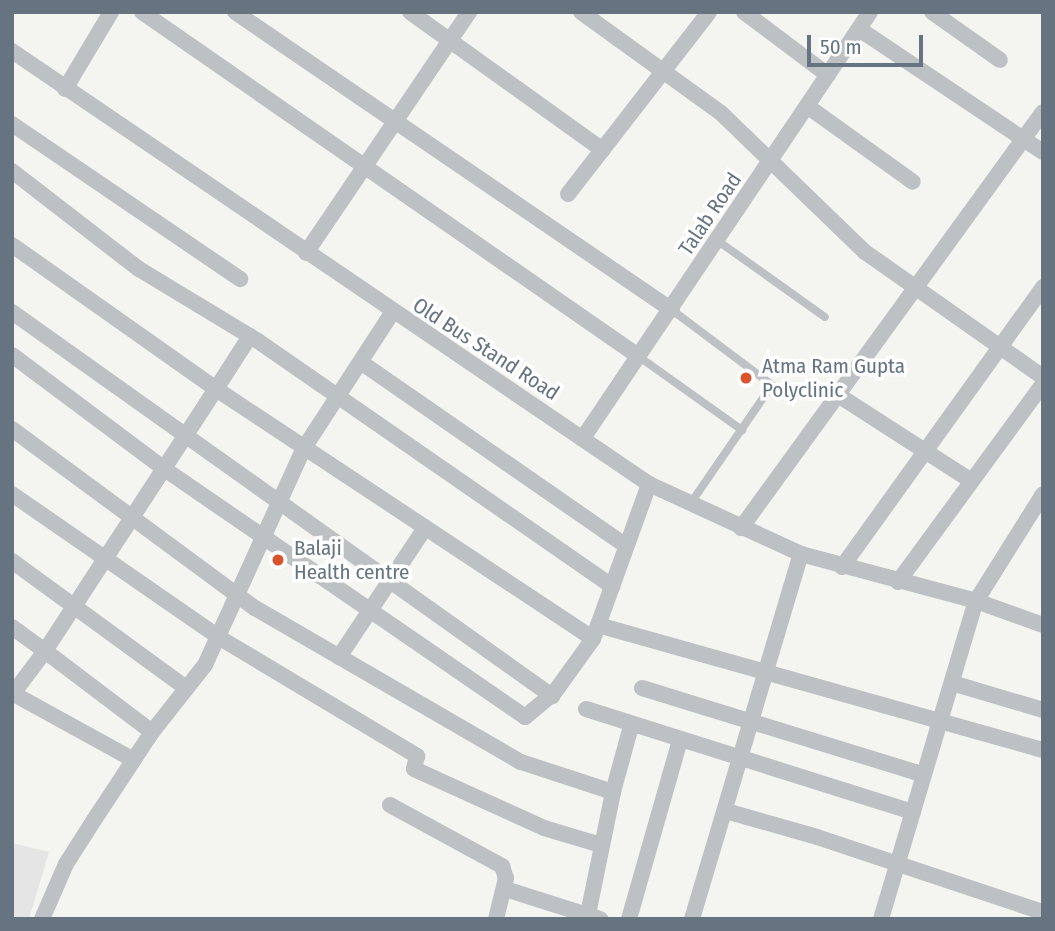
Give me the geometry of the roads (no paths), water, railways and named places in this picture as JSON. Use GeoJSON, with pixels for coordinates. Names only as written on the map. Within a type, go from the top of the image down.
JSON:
{"type":"FeatureCollection","features":[{"type":"Feature","properties":{"kind":"street"},"geometry":{"type":"LineString","coordinates":[[65,89],[111,12]]}},
{"type":"Feature","properties":{"kind":"street"},"geometry":{"type":"LineString","coordinates":[[142,12],[638,356]]}},
{"type":"Feature","properties":{"kind":"street"},"geometry":{"type":"LineString","coordinates":[[235,12],[394,125],[672,310]]}},
{"type":"Feature","properties":{"kind":"street"},"geometry":{"type":"LineString","coordinates":[[410,12],[603,150]]}},
{"type":"Feature","properties":{"kind":"street"},"geometry":{"type":"LineString","coordinates":[[306,253],[469,12]]}},
{"type":"Feature","properties":{"kind":"street"},"geometry":{"type":"LineString","coordinates":[[581,12],[721,113],[865,251],[1043,377]]}},
{"type":"Feature","properties":{"kind":"street"},"geometry":{"type":"LineString","coordinates":[[568,194],[709,12]]}},
{"type":"Feature","properties":{"kind":"street"},"geometry":{"type":"LineString","coordinates":[[744,12],[828,75]]}},
{"type":"Feature","properties":{"kind":"street","name":"Talab Road"},"geometry":{"type":"LineString","coordinates":[[583,438],[672,310],[870,12]]}},
{"type":"Feature","properties":{"kind":"street"},"geometry":{"type":"LineString","coordinates":[[932,12],[1000,60]]}},
{"type":"Feature","properties":{"kind":"street"},"geometry":{"type":"LineString","coordinates":[[859,29],[1043,152]]}},
{"type":"Feature","properties":{"kind":"street","name":"Old Bus Stand Road"},"geometry":{"type":"LineString","coordinates":[[12,51],[392,313],[649,484],[801,554],[976,601],[1043,625]]}},
{"type":"Feature","properties":{"kind":"street"},"geometry":{"type":"LineString","coordinates":[[807,106],[913,182]]}},
{"type":"Feature","properties":{"kind":"street"},"geometry":{"type":"LineString","coordinates":[[741,527],[1043,112]]}},
{"type":"Feature","properties":{"kind":"street"},"geometry":{"type":"LineString","coordinates":[[12,124],[240,279]]}},
{"type":"Feature","properties":{"kind":"street"},"geometry":{"type":"LineString","coordinates":[[12,171],[139,270],[250,336],[612,586]]}},
{"type":"Feature","properties":{"kind":"street"},"geometry":{"type":"LineString","coordinates":[[12,245],[304,448],[425,528],[595,632],[768,675],[1043,750]]}},
{"type":"Feature","properties":{"kind":"street"},"geometry":{"type":"LineString","coordinates":[[842,567],[1043,287]]}},
{"type":"Feature","properties":{"kind":"street"},"geometry":{"type":"LineString","coordinates":[[12,312],[279,505],[552,696]]}},
{"type":"Feature","properties":{"kind":"street"},"geometry":{"type":"LineString","coordinates":[[42,919],[66,864],[152,732],[220,638],[304,448],[340,397],[392,313]]}},
{"type":"Feature","properties":{"kind":"street"},"geometry":{"type":"LineString","coordinates":[[134,760],[12,694],[45,652],[104,557],[250,336]]}},
{"type":"Feature","properties":{"kind":"street"},"geometry":{"type":"LineString","coordinates":[[12,355],[163,468],[525,717],[552,696],[595,632],[649,484]]}},
{"type":"Feature","properties":{"kind":"street"},"geometry":{"type":"LineString","coordinates":[[362,363],[626,546]]}},
{"type":"Feature","properties":{"kind":"street"},"geometry":{"type":"LineString","coordinates":[[898,582],[970,480],[1043,384]]}},
{"type":"Feature","properties":{"kind":"street"},"geometry":{"type":"LineString","coordinates":[[838,395],[970,480]]}},
{"type":"Feature","properties":{"kind":"street"},"geometry":{"type":"LineString","coordinates":[[12,429],[134,515],[239,595],[339,656],[521,762],[613,792]]}},
{"type":"Feature","properties":{"kind":"street"},"geometry":{"type":"LineString","coordinates":[[12,494],[220,638],[417,756],[414,768],[544,828],[601,845]]}},
{"type":"Feature","properties":{"kind":"street"},"geometry":{"type":"LineString","coordinates":[[883,918],[897,862],[976,601],[1043,494]]}},
{"type":"Feature","properties":{"kind":"street"},"geometry":{"type":"LineString","coordinates":[[339,656],[425,528]]}},
{"type":"Feature","properties":{"kind":"street"},"geometry":{"type":"LineString","coordinates":[[692,919],[754,722],[801,554]]}},
{"type":"Feature","properties":{"kind":"street"},"geometry":{"type":"LineString","coordinates":[[12,561],[75,604],[186,688]]}},
{"type":"Feature","properties":{"kind":"street"},"geometry":{"type":"LineString","coordinates":[[12,627],[152,732]]}},
{"type":"Feature","properties":{"kind":"street"},"geometry":{"type":"LineString","coordinates":[[952,683],[1043,710]]}},
{"type":"Feature","properties":{"kind":"street"},"geometry":{"type":"LineString","coordinates":[[642,688],[924,775]]}},
{"type":"Feature","properties":{"kind":"street"},"geometry":{"type":"LineString","coordinates":[[586,709],[631,726],[913,812]]}},
{"type":"Feature","properties":{"kind":"street"},"geometry":{"type":"LineString","coordinates":[[505,888],[545,911],[591,917],[601,845],[631,726]]}},
{"type":"Feature","properties":{"kind":"street"},"geometry":{"type":"LineString","coordinates":[[629,919],[680,740]]}},
{"type":"Feature","properties":{"kind":"street"},"geometry":{"type":"LineString","coordinates":[[390,806],[502,866],[505,888],[496,919]]}},
{"type":"Feature","properties":{"kind":"street"},"geometry":{"type":"LineString","coordinates":[[726,811],[897,862],[1043,912]]}},
{"type":"Feature","properties":{"kind":"lane"},"geometry":{"type":"LineString","coordinates":[[718,241],[825,317]]}},
{"type":"Feature","properties":{"kind":"lane"},"geometry":{"type":"LineString","coordinates":[[672,310],[772,385],[691,503]]}},
{"type":"Feature","properties":{"kind":"lane"},"geometry":{"type":"LineString","coordinates":[[638,356],[742,430]]}},
{"type":"Feature","properties":{"kind":"place","name":"Atma Ram Gupta Polyclinic"},"geometry":{"type":"Point","coordinates":[746,378]}},
{"type":"Feature","properties":{"kind":"place","name":"Balaji Health centre"},"geometry":{"type":"Point","coordinates":[278,560]}}]}
